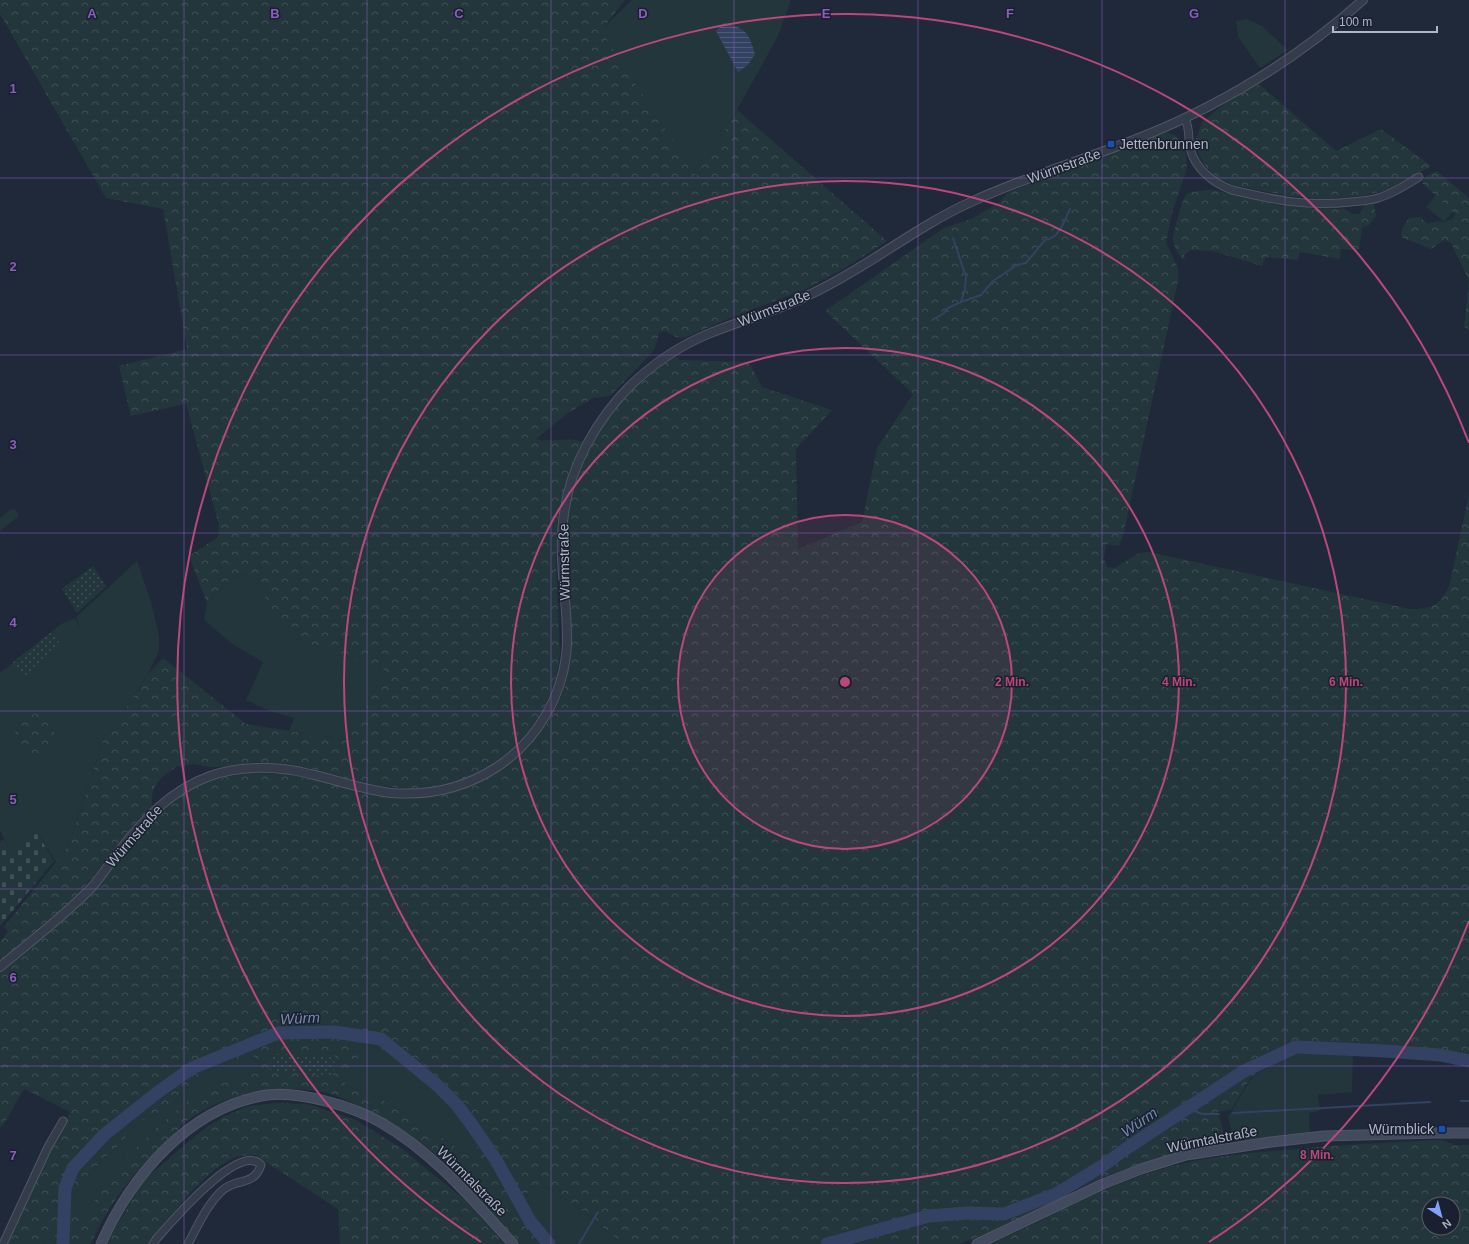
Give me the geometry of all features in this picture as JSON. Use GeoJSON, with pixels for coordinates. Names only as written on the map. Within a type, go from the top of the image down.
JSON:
{"type":"FeatureCollection","features":[{"type":"Feature","properties":{"kind":"main road","name":"Würmtalstraße"},"geometry":{"type":"LineString","coordinates":[[101,1244],[121,1204],[138,1179],[177,1139],[191,1127],[213,1113],[268,1095],[290,1096],[327,1101],[380,1122],[405,1138],[434,1161],[458,1183],[513,1244]]}},
{"type":"Feature","properties":{"kind":"main road","name":"Würmtalstraße"},"geometry":{"type":"LineString","coordinates":[[977,1244],[1103,1184],[1141,1169],[1186,1156],[1271,1142],[1324,1136],[1469,1133]]}},
{"type":"Feature","properties":{"kind":"street","name":"Würmstraße"},"geometry":{"type":"LineString","coordinates":[[0,967],[71,908],[156,809],[172,796],[193,783],[214,775],[234,770],[278,768],[313,774],[361,787],[410,794],[437,792],[458,787],[494,770],[512,757],[542,723],[561,681],[567,642],[561,555],[563,518],[567,493],[577,467],[591,438],[615,402],[655,364],[686,344],[705,335],[790,304],[830,285],[932,222],[969,203],[1001,189],[1145,136],[1185,118],[1235,92],[1282,62],[1327,31],[1363,0]]}},
{"type":"Feature","properties":{"kind":"street"},"geometry":{"type":"LineString","coordinates":[[1185,118],[1189,126],[1190,147],[1196,163],[1211,179],[1232,190],[1288,202],[1319,205],[1340,204],[1379,198],[1419,177]]}},
{"type":"Feature","properties":{"kind":"street"},"geometry":{"type":"LineString","coordinates":[[3,1244],[48,1147],[63,1121]]}},
{"type":"Feature","properties":{"kind":"street"},"geometry":{"type":"LineString","coordinates":[[153,1244],[192,1200],[213,1180],[234,1166],[253,1161],[258,1162],[261,1165],[259,1171],[252,1179],[231,1184],[218,1194],[188,1244]]}},
{"type":"Feature","properties":{"kind":"green space"},"geometry":{"type":"Polygon","coordinates":[[[0,0],[625,0],[601,31],[696,176],[737,110],[887,241],[845,268],[804,290],[735,316],[686,337],[675,337],[666,331],[659,333],[655,348],[648,357],[610,396],[593,398],[568,413],[536,439],[577,440],[583,442],[562,496],[557,523],[556,559],[560,654],[555,683],[540,717],[517,746],[494,764],[471,777],[429,788],[409,789],[381,786],[288,764],[256,762],[221,767],[209,767],[195,764],[176,767],[161,778],[155,786],[152,795],[152,806],[138,820],[93,877],[70,903],[0,963],[0,942],[8,931],[4,927],[64,852],[70,841],[105,735],[108,730],[111,732],[148,674],[163,658],[246,724],[347,740],[364,712],[385,670],[293,638],[258,607],[269,591],[245,574],[229,580],[207,603],[189,556],[218,537],[219,525],[186,404],[131,416],[119,366],[187,349],[163,209],[106,198],[0,14],[0,0]]]}},
{"type":"Feature","properties":{"kind":"green space"},"geometry":{"type":"Polygon","coordinates":[[[632,0],[791,0],[778,36],[737,110],[696,177],[600,31],[632,0]]]}},
{"type":"Feature","properties":{"kind":"green space"},"geometry":{"type":"Polygon","coordinates":[[[1247,19],[1262,26],[1288,50],[1260,68],[1238,37],[1236,21],[1247,19]]]}},
{"type":"Feature","properties":{"kind":"green space"},"geometry":{"type":"Polygon","coordinates":[[[1259,84],[1336,151],[1381,129],[1431,166],[1391,189],[1362,196],[1323,199],[1289,196],[1233,185],[1216,177],[1205,166],[1199,155],[1196,139],[1202,122],[1224,104],[1259,84]]]}},
{"type":"Feature","properties":{"kind":"green space"},"geometry":{"type":"Polygon","coordinates":[[[1165,132],[1177,136],[1185,146],[1187,168],[1172,213],[1166,243],[1178,268],[1178,281],[1123,536],[1119,546],[1106,544],[1104,559],[1107,567],[1115,568],[1139,553],[1149,552],[1410,609],[1430,607],[1440,601],[1450,583],[1469,494],[1469,1065],[1443,1059],[1370,1053],[1289,1053],[1252,1076],[1231,1110],[1217,1112],[1225,1139],[1120,1171],[1070,1192],[992,1232],[959,1244],[623,1244],[583,1211],[546,1186],[527,1193],[531,1214],[559,1244],[520,1244],[443,1161],[419,1142],[386,1120],[328,1093],[292,1089],[254,1092],[219,1103],[202,1111],[187,1121],[144,1163],[134,1175],[114,1201],[91,1244],[56,1244],[54,1227],[43,1244],[5,1244],[70,1112],[24,1089],[4,1124],[0,1127],[0,972],[52,930],[89,896],[146,825],[163,809],[180,796],[198,786],[217,779],[238,775],[261,773],[287,774],[331,783],[369,794],[393,798],[433,797],[447,794],[491,776],[522,753],[547,724],[564,689],[567,677],[570,658],[571,630],[566,535],[568,509],[577,475],[586,454],[610,416],[640,383],[675,355],[680,360],[749,362],[762,387],[832,410],[796,449],[798,549],[862,522],[877,448],[913,394],[825,311],[944,228],[971,219],[999,203],[1007,193],[1165,132]],[[369,1044],[355,1046],[360,1067],[346,1076],[345,1085],[382,1100],[419,1121],[471,1158],[478,1154],[477,1144],[463,1118],[429,1085],[397,1059],[369,1044]],[[254,1056],[211,1067],[184,1090],[169,1108],[136,1123],[123,1141],[86,1177],[76,1191],[70,1205],[85,1217],[106,1182],[149,1135],[172,1114],[194,1097],[218,1085],[260,1071],[254,1056]]]}},
{"type":"Feature","properties":{"kind":"green space"},"geometry":{"type":"Polygon","coordinates":[[[1437,171],[1469,198],[1469,281],[1451,243],[1444,240],[1431,249],[1401,237],[1402,229],[1409,218],[1420,217],[1428,224],[1433,222],[1445,222],[1452,219],[1456,215],[1422,183],[1426,176],[1437,171]]]}},
{"type":"Feature","properties":{"kind":"green space"},"geometry":{"type":"Polygon","coordinates":[[[1214,190],[1279,205],[1308,208],[1345,209],[1353,214],[1359,214],[1365,205],[1374,204],[1376,216],[1369,225],[1362,228],[1359,250],[1341,249],[1340,259],[1300,252],[1298,260],[1266,257],[1262,266],[1212,251],[1191,250],[1184,255],[1185,260],[1177,250],[1173,238],[1178,215],[1185,197],[1191,192],[1214,190]]]}},
{"type":"Feature","properties":{"kind":"green space"},"geometry":{"type":"Polygon","coordinates":[[[1438,193],[1456,208],[1444,222],[1426,207],[1438,193]]]}},
{"type":"Feature","properties":{"kind":"green space"},"geometry":{"type":"Polygon","coordinates":[[[1469,281],[1469,329],[1464,327],[1469,281]]]}},
{"type":"Feature","properties":{"kind":"green space"},"geometry":{"type":"Polygon","coordinates":[[[11,509],[16,510],[19,516],[0,531],[0,518],[11,509]]]}},
{"type":"Feature","properties":{"kind":"green space"},"geometry":{"type":"Polygon","coordinates":[[[137,561],[151,602],[159,636],[159,651],[148,674],[111,732],[105,735],[70,841],[64,852],[56,862],[36,831],[9,850],[0,830],[0,673],[61,624],[75,618],[80,628],[76,617],[137,561]]]}},
{"type":"Feature","properties":{"kind":"green space"},"geometry":{"type":"Polygon","coordinates":[[[93,566],[106,586],[77,613],[62,589],[93,566]]]}},
{"type":"Feature","properties":{"kind":"green space"},"geometry":{"type":"Polygon","coordinates":[[[245,574],[269,591],[293,638],[386,669],[364,712],[347,740],[289,731],[294,718],[270,711],[246,700],[263,662],[232,644],[204,620],[207,603],[229,580],[245,574]]]}},
{"type":"Feature","properties":{"kind":"green space"},"geometry":{"type":"Polygon","coordinates":[[[50,633],[59,641],[51,653],[24,678],[12,663],[50,633]]]}},
{"type":"Feature","properties":{"kind":"green space"},"geometry":{"type":"Polygon","coordinates":[[[35,714],[44,715],[48,720],[55,734],[55,740],[54,745],[46,754],[41,757],[31,759],[20,751],[14,740],[16,728],[23,718],[35,714]]]}},
{"type":"Feature","properties":{"kind":"green space"},"geometry":{"type":"Polygon","coordinates":[[[36,831],[54,861],[0,926],[0,842],[4,839],[9,850],[36,831]]]}},
{"type":"Feature","properties":{"kind":"green space"},"geometry":{"type":"Polygon","coordinates":[[[369,1044],[397,1059],[429,1084],[463,1118],[477,1144],[478,1154],[471,1158],[419,1121],[382,1100],[345,1085],[346,1076],[355,1045],[369,1044]]]}},
{"type":"Feature","properties":{"kind":"green space"},"geometry":{"type":"Polygon","coordinates":[[[271,1054],[335,1056],[333,1077],[270,1070],[271,1054]]]}},
{"type":"Feature","properties":{"kind":"green space"},"geometry":{"type":"Polygon","coordinates":[[[1290,1054],[1353,1054],[1352,1092],[1318,1095],[1320,1111],[1309,1113],[1310,1134],[1237,1141],[1232,1133],[1228,1117],[1253,1076],[1290,1054]]]}},
{"type":"Feature","properties":{"kind":"green space"},"geometry":{"type":"Polygon","coordinates":[[[254,1055],[260,1071],[225,1083],[195,1097],[171,1117],[143,1142],[109,1179],[85,1217],[70,1205],[76,1191],[86,1177],[123,1141],[136,1123],[169,1108],[184,1090],[211,1067],[254,1055]]]}},
{"type":"Feature","properties":{"kind":"green space"},"geometry":{"type":"Polygon","coordinates":[[[277,1103],[308,1104],[356,1120],[401,1148],[465,1200],[505,1244],[340,1244],[338,1209],[255,1155],[236,1157],[222,1165],[198,1184],[177,1208],[150,1244],[108,1244],[112,1234],[143,1181],[188,1142],[208,1126],[225,1116],[248,1106],[277,1103]]]}},
{"type":"Feature","properties":{"kind":"green space"},"geometry":{"type":"Polygon","coordinates":[[[1442,1140],[1455,1145],[1469,1145],[1469,1244],[991,1244],[1082,1200],[1129,1180],[1177,1165],[1217,1157],[1258,1152],[1344,1145],[1442,1140]]]}},
{"type":"Feature","properties":{"kind":"green space"},"geometry":{"type":"Polygon","coordinates":[[[546,1186],[583,1211],[623,1244],[559,1244],[555,1241],[531,1214],[527,1193],[546,1186]]]}},
{"type":"Feature","properties":{"kind":"green space"},"geometry":{"type":"Polygon","coordinates":[[[54,1226],[56,1244],[43,1244],[54,1226]]]}},
{"type":"Feature","properties":{"kind":"water"},"geometry":{"type":"Polygon","coordinates":[[[724,23],[738,27],[746,32],[755,54],[748,65],[738,72],[716,31],[724,23]]]}},
{"type":"Feature","properties":{"kind":"waterway"},"geometry":{"type":"LineString","coordinates":[[934,319],[944,313],[948,308],[981,295],[993,281],[1017,265],[1026,263],[1045,240],[1050,239],[1058,232],[1070,209]]}},
{"type":"Feature","properties":{"kind":"waterway"},"geometry":{"type":"LineString","coordinates":[[953,238],[966,277],[965,290],[961,301]]}},
{"type":"Feature","properties":{"kind":"waterway","name":"Würm"},"geometry":{"type":"LineString","coordinates":[[63,1244],[65,1188],[73,1168],[105,1134],[158,1092],[192,1068],[278,1033],[334,1032],[381,1039],[437,1085],[457,1105],[472,1125],[496,1160],[530,1221],[549,1244]]}},
{"type":"Feature","properties":{"kind":"waterway","name":"Würm"},"geometry":{"type":"LineString","coordinates":[[827,1244],[929,1216],[967,1213],[1004,1214],[1056,1194],[1102,1166],[1244,1071],[1296,1047],[1440,1055],[1469,1061]]}},
{"type":"Feature","properties":{"kind":"waterway"},"geometry":{"type":"LineString","coordinates":[[1461,1101],[1469,1101]]}},
{"type":"Feature","properties":{"kind":"waterway"},"geometry":{"type":"LineString","coordinates":[[1233,1113],[1430,1102]]}},
{"type":"Feature","properties":{"kind":"waterway"},"geometry":{"type":"LineString","coordinates":[[1187,1108],[1202,1114],[1219,1114]]}},
{"type":"Feature","properties":{"kind":"waterway"},"geometry":{"type":"LineString","coordinates":[[579,1244],[598,1212]]}},
{"type":"Feature","properties":{"kind":"place","name":"Jettenbrunnen"},"geometry":{"type":"Point","coordinates":[1111,144]}},
{"type":"Feature","properties":{"kind":"place","name":"Würmblick"},"geometry":{"type":"Point","coordinates":[1442,1129]}}]}
